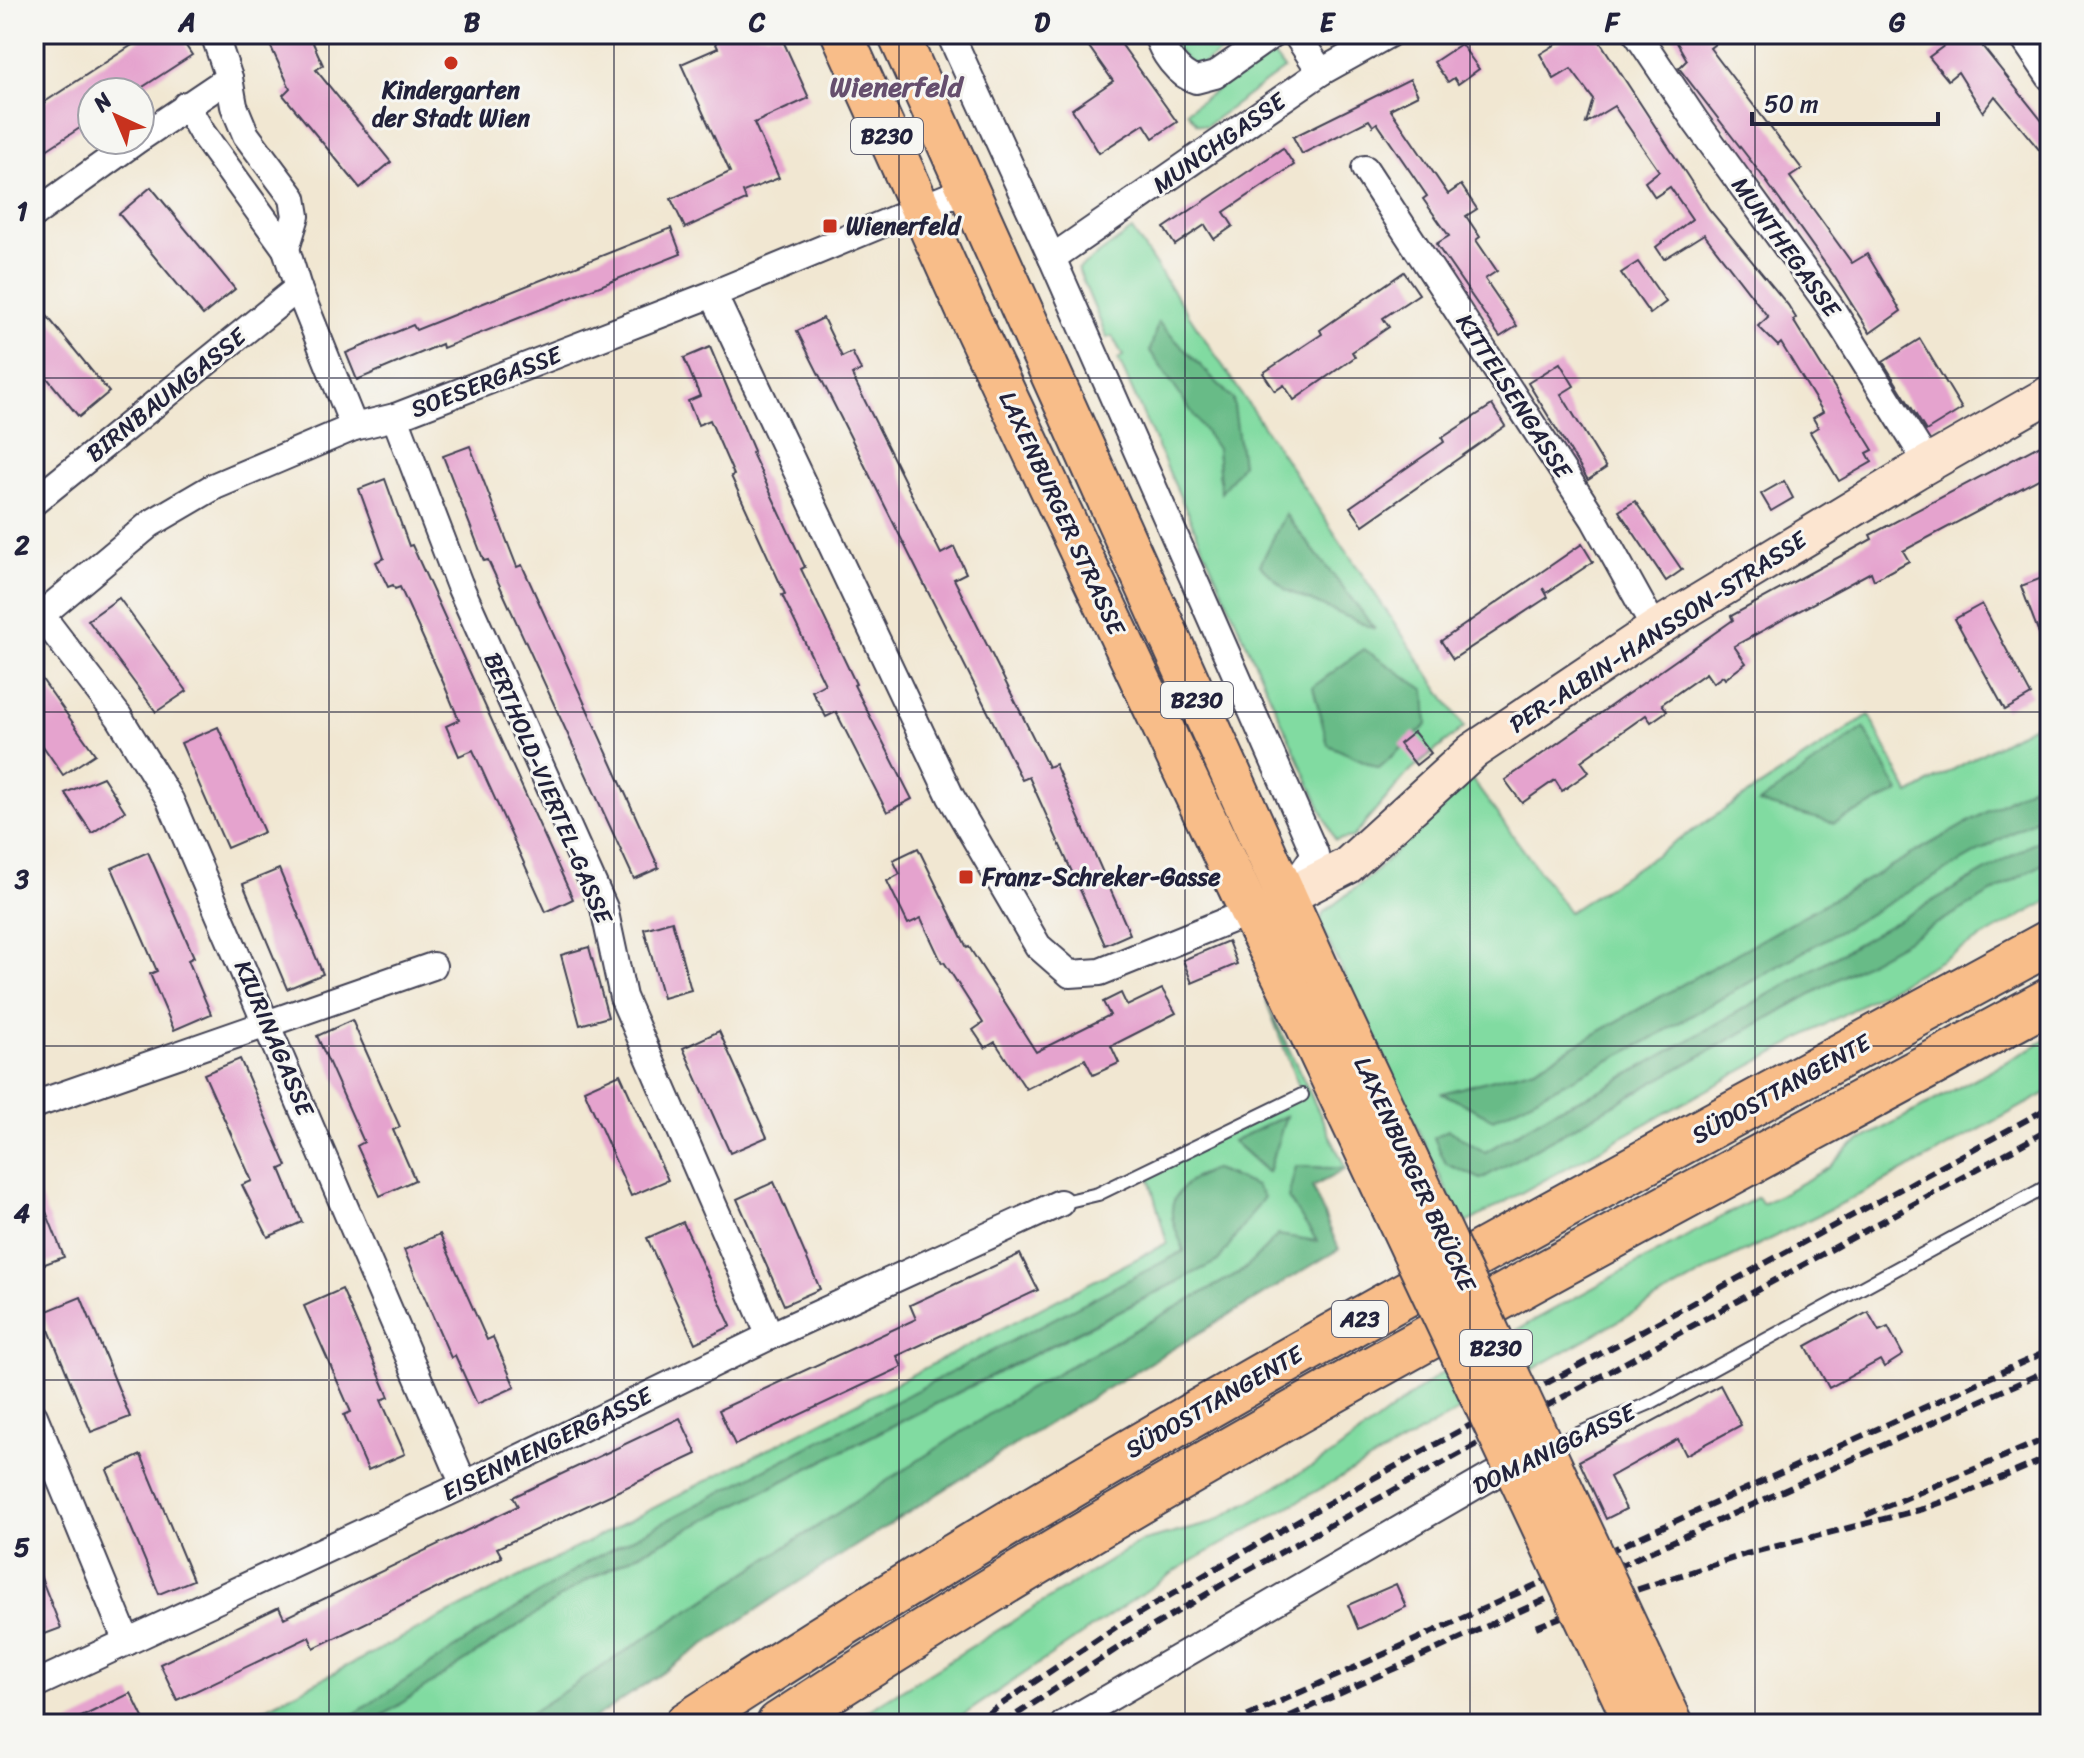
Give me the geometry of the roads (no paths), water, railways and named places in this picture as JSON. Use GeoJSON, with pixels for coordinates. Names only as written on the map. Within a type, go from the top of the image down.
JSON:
{"type":"FeatureCollection","features":[{"type":"Feature","properties":{"kind":"highway","name":"SÜDOSTTANGENTE"},"geometry":{"type":"LineString","coordinates":[[687,1724],[800,1650],[1009,1522],[1234,1389],[2050,942]]}},
{"type":"Feature","properties":{"kind":"highway","name":"SÜDOSTTANGENTE"},"geometry":{"type":"LineString","coordinates":[[779,1724],[1035,1564],[1261,1432],[2050,1000]]}},
{"type":"Feature","properties":{"kind":"main road","name":"LAXENBURGER STRASSE"},"geometry":{"type":"LineString","coordinates":[[842,34],[920,209],[1304,980]]}},
{"type":"Feature","properties":{"kind":"main road","name":"LAXENBURGER STRASSE"},"geometry":{"type":"LineString","coordinates":[[898,34],[967,189],[1268,905]]}},
{"type":"Feature","properties":{"kind":"main road","name":"LAXENBURGER BRÜCKE"},"geometry":{"type":"LineString","coordinates":[[1304,980],[1635,1724]]}},
{"type":"Feature","properties":{"kind":"main road","name":"LAXENBURGER BRÜCKE"},"geometry":{"type":"LineString","coordinates":[[1304,980],[1673,1724]]}},
{"type":"Feature","properties":{"kind":"street"},"geometry":{"type":"LineString","coordinates":[[214,34],[229,78],[234,106],[246,135],[293,198],[296,216],[286,249]]}},
{"type":"Feature","properties":{"kind":"street"},"geometry":{"type":"LineString","coordinates":[[713,294],[951,797],[1038,946],[1070,974],[1100,972],[1268,905],[1315,854],[950,34]]}},
{"type":"Feature","properties":{"kind":"street"},"geometry":{"type":"LineString","coordinates":[[1157,34],[1162,48],[1181,72],[1196,80],[1215,75],[1273,34]]}},
{"type":"Feature","properties":{"kind":"street"},"geometry":{"type":"LineString","coordinates":[[1296,34],[1321,72]]}},
{"type":"Feature","properties":{"kind":"street","name":"MUNCHGASSE"},"geometry":{"type":"LineString","coordinates":[[1052,258],[1321,72],[1389,34]]}},
{"type":"Feature","properties":{"kind":"street","name":"MUNTHEGASSE"},"geometry":{"type":"LineString","coordinates":[[1637,34],[1696,122],[1831,308],[1928,464]]}},
{"type":"Feature","properties":{"kind":"street"},"geometry":{"type":"LineString","coordinates":[[2021,34],[2050,77]]}},
{"type":"Feature","properties":{"kind":"street"},"geometry":{"type":"LineString","coordinates":[[156,126],[229,78]]}},
{"type":"Feature","properties":{"kind":"street"},"geometry":{"type":"LineString","coordinates":[[186,105],[202,133],[286,249],[298,288],[354,427]]}},
{"type":"Feature","properties":{"kind":"street"},"geometry":{"type":"LineString","coordinates":[[34,214],[114,156]]}},
{"type":"Feature","properties":{"kind":"street","name":"KITTELSENGASSE"},"geometry":{"type":"LineString","coordinates":[[1365,169],[1594,519],[1655,629]]}},
{"type":"Feature","properties":{"kind":"street","name":"SOESERGASSE"},"geometry":{"type":"LineString","coordinates":[[38,618],[150,524],[215,486],[354,427],[395,417],[713,294],[967,189]]}},
{"type":"Feature","properties":{"kind":"street","name":"BIRNBAUMGASSE"},"geometry":{"type":"LineString","coordinates":[[34,502],[298,288]]}},
{"type":"Feature","properties":{"kind":"street","name":"PER-ALBIN-HANSSON-STRASSE"},"geometry":{"type":"LineString","coordinates":[[1268,905],[1347,866],[1473,751],[1655,629],[2050,394]]}},
{"type":"Feature","properties":{"kind":"street","name":"BERTHOLD-VIERTEL-GASSE"},"geometry":{"type":"LineString","coordinates":[[395,417],[459,584],[604,908],[623,997],[770,1336]]}},
{"type":"Feature","properties":{"kind":"street","name":"KIURINAGASSE"},"geometry":{"type":"LineString","coordinates":[[38,618],[119,717],[170,800],[464,1485]]}},
{"type":"Feature","properties":{"kind":"street"},"geometry":{"type":"LineString","coordinates":[[34,1105],[433,966]]}},
{"type":"Feature","properties":{"kind":"street","name":"EISENMENGERGASSE"},"geometry":{"type":"LineString","coordinates":[[34,1685],[464,1485],[770,1336],[1060,1203]]}},
{"type":"Feature","properties":{"kind":"street"},"geometry":{"type":"LineString","coordinates":[[34,1416],[127,1642]]}},
{"type":"Feature","properties":{"kind":"street","name":"DOMANIGGASSE"},"geometry":{"type":"LineString","coordinates":[[1064,1724],[1492,1476]]}},
{"type":"Feature","properties":{"kind":"lane"},"geometry":{"type":"LineString","coordinates":[[1060,1203],[1098,1194],[1302,1095]]}},
{"type":"Feature","properties":{"kind":"lane","name":"DOMANIGGASSE"},"geometry":{"type":"LineString","coordinates":[[1536,1453],[1650,1403],[2050,1185]]}},
{"type":"Feature","properties":{"kind":"lane","name":"DOMANIGGASSE"},"geometry":{"type":"LineString","coordinates":[[1492,1476],[1521,1460]]}},
{"type":"Feature","properties":{"kind":"railway"},"geometry":{"type":"LineString","coordinates":[[972,1724],[1119,1625],[1323,1506],[2050,1107]]}},
{"type":"Feature","properties":{"kind":"railway"},"geometry":{"type":"LineString","coordinates":[[1002,1724],[1130,1640],[1225,1583],[2050,1129]]}},
{"type":"Feature","properties":{"kind":"railway"},"geometry":{"type":"LineString","coordinates":[[1231,1724],[2050,1350]]}},
{"type":"Feature","properties":{"kind":"railway"},"geometry":{"type":"LineString","coordinates":[[1273,1724],[2050,1369]]}},
{"type":"Feature","properties":{"kind":"railway"},"geometry":{"type":"LineString","coordinates":[[1866,1515],[2050,1437]]}},
{"type":"Feature","properties":{"kind":"railway"},"geometry":{"type":"LineString","coordinates":[[1536,1627],[1596,1603],[1746,1554],[1923,1509],[2050,1457]]}},
{"type":"Feature","properties":{"kind":"place","name":"Kindergarten der Stadt Wien"},"geometry":{"type":"Point","coordinates":[451,63]}},
{"type":"Feature","properties":{"kind":"place","name":"Wienerfeld"},"geometry":{"type":"Point","coordinates":[830,226]}},
{"type":"Feature","properties":{"kind":"place","name":"Franz-Schreker-Gasse"},"geometry":{"type":"Point","coordinates":[966,877]}},
{"type":"Feature","properties":{"kind":"district","name":"Wienerfeld"},"geometry":{"type":"Point","coordinates":[896,86]}}]}
